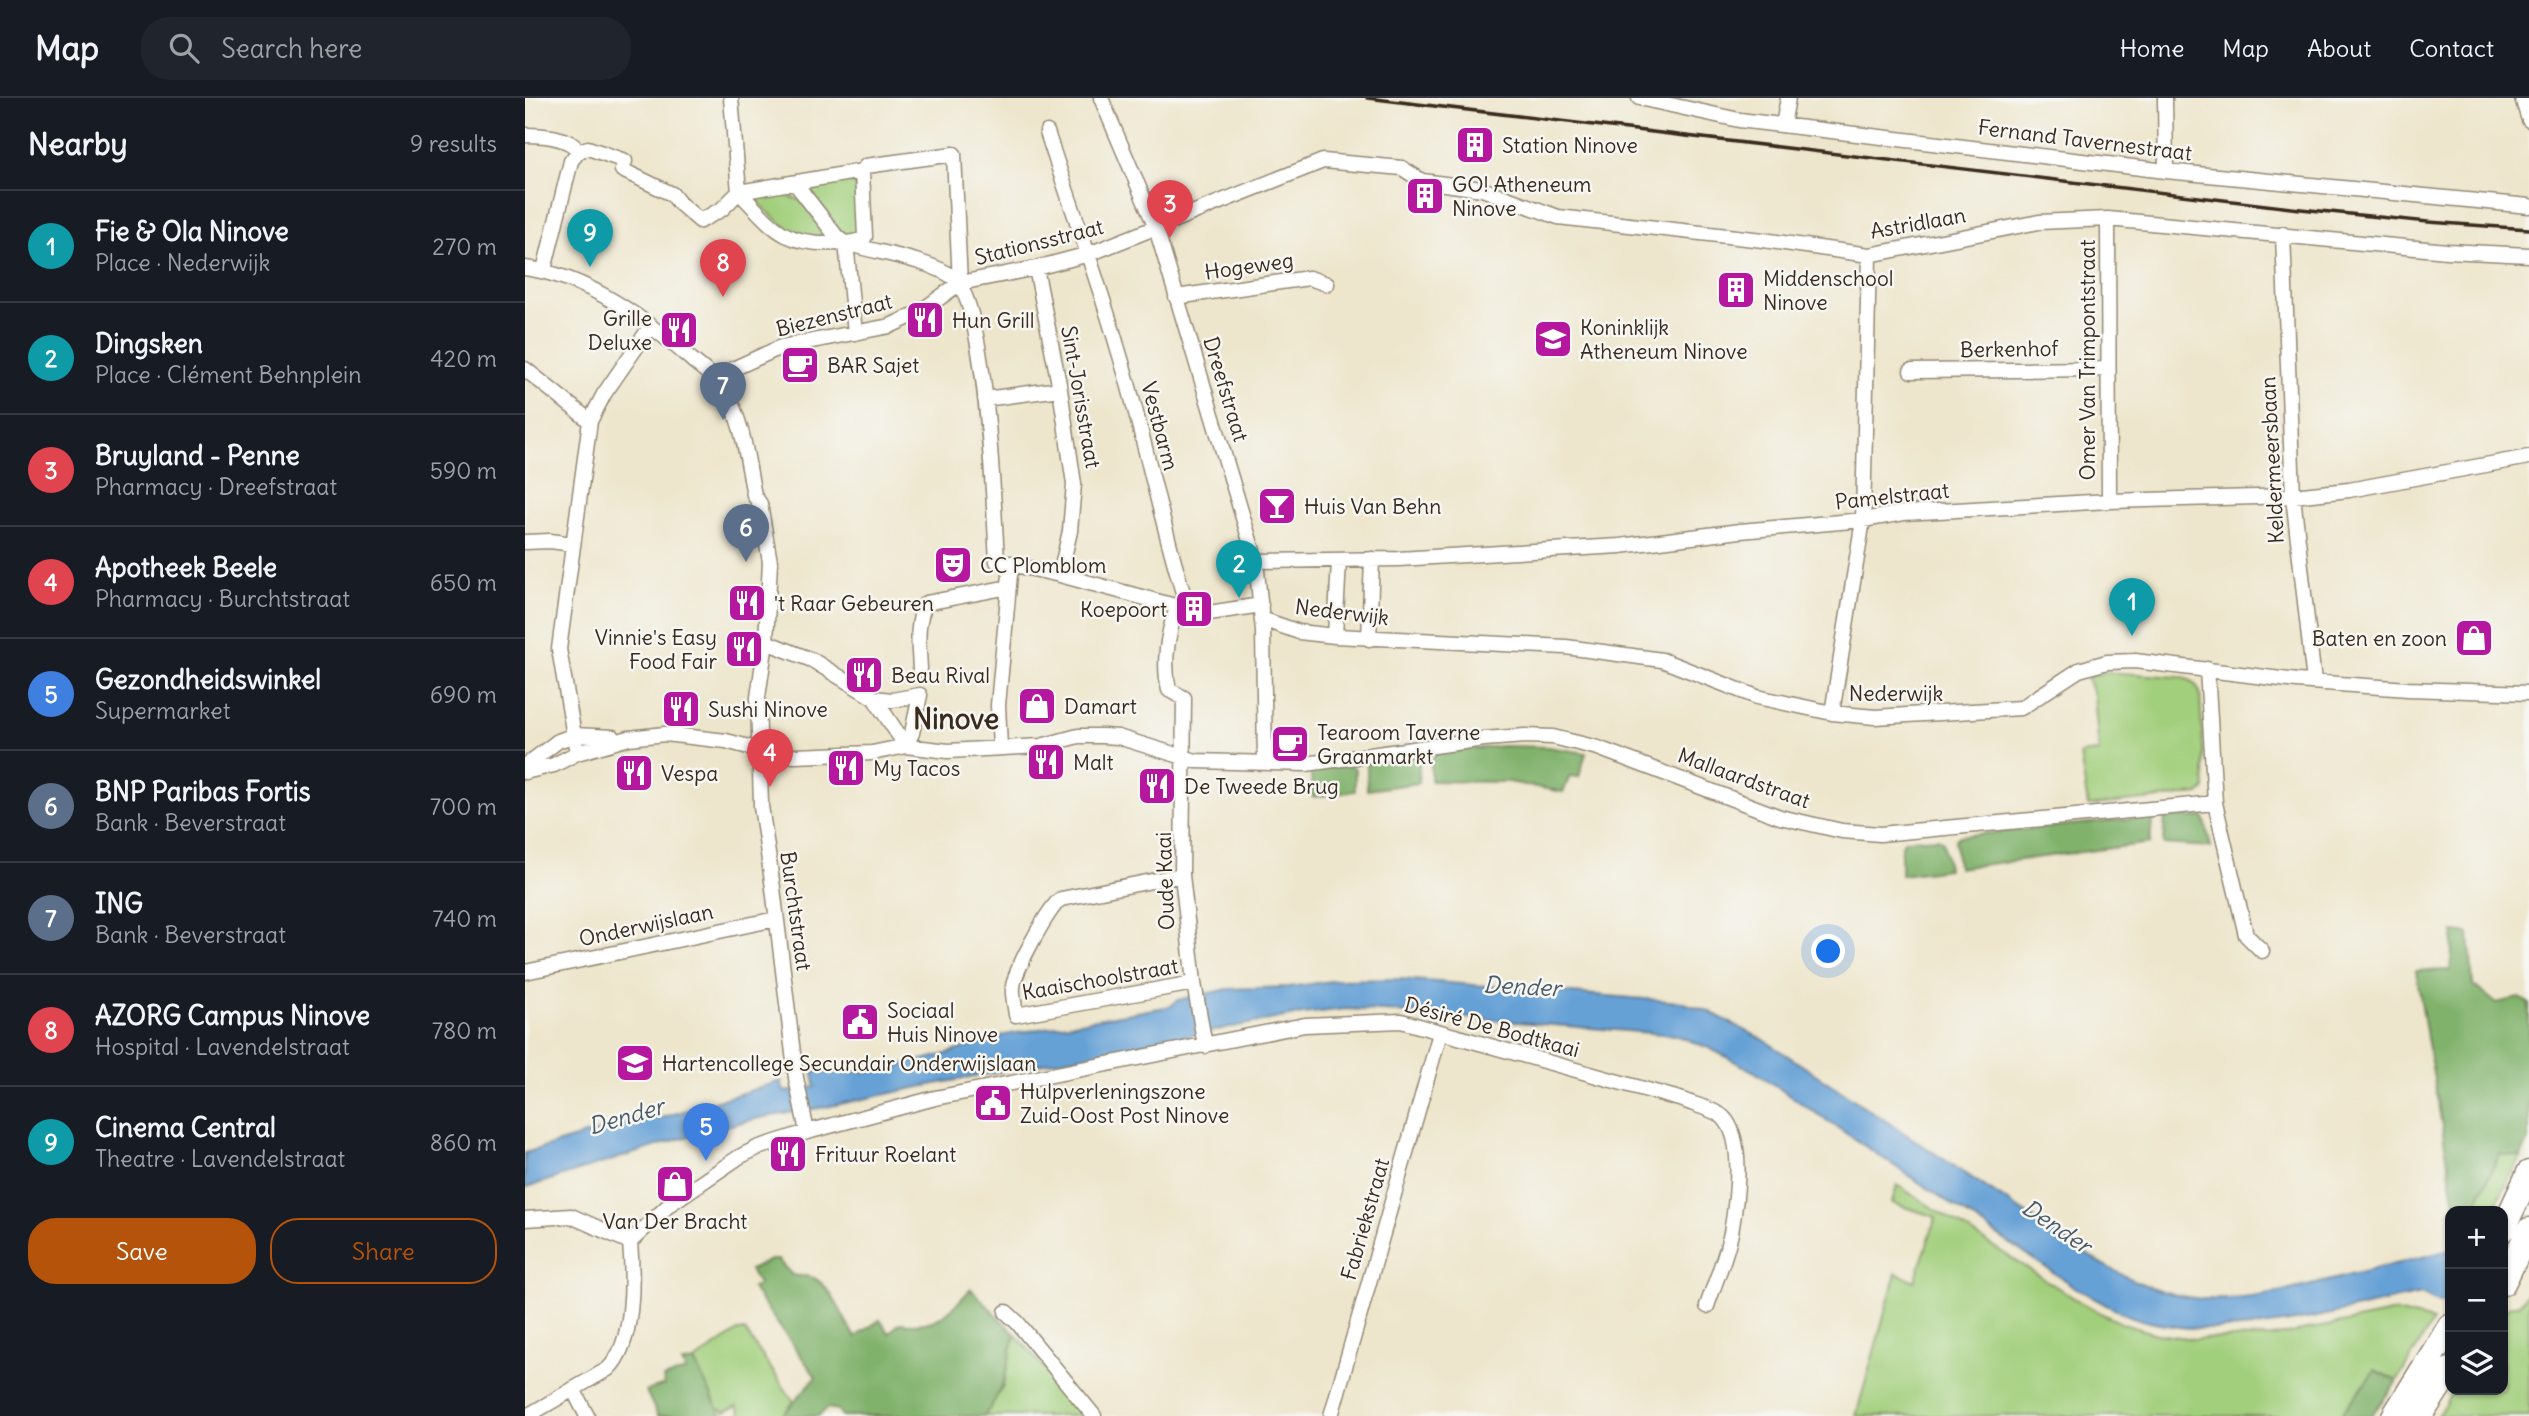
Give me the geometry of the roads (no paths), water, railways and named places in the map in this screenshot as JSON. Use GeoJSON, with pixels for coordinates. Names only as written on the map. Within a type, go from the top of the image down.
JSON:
{"type":"FeatureCollection","features":[{"type":"Feature","properties":{"kind":"highway"},"geometry":{"type":"LineString","coordinates":[[2508,1218],[2529,1173]]}},
{"type":"Feature","properties":{"kind":"highway"},"geometry":{"type":"LineString","coordinates":[[2508,1273],[2529,1230]]}},
{"type":"Feature","properties":{"kind":"highway"},"geometry":{"type":"LineString","coordinates":[[2420,1416],[2443,1361],[2449,1332]]}},
{"type":"Feature","properties":{"kind":"highway"},"geometry":{"type":"LineString","coordinates":[[2394,1416],[2443,1361]]}},
{"type":"Feature","properties":{"kind":"street"},"geometry":{"type":"LineString","coordinates":[[731,98],[739,192],[785,237],[820,244],[859,242],[865,237],[862,171]]}},
{"type":"Feature","properties":{"kind":"street","name":"Dreefstraat"},"geometry":{"type":"LineString","coordinates":[[1101,98],[1156,228],[1257,561],[1265,762]]}},
{"type":"Feature","properties":{"kind":"street","name":"Fernand Tavernestraat"},"geometry":{"type":"LineString","coordinates":[[1639,98],[1739,120],[2166,171],[2529,206]]}},
{"type":"Feature","properties":{"kind":"street"},"geometry":{"type":"LineString","coordinates":[[1783,125],[1788,98]]}},
{"type":"Feature","properties":{"kind":"street"},"geometry":{"type":"LineString","coordinates":[[2165,98],[2166,171]]}},
{"type":"Feature","properties":{"kind":"street"},"geometry":{"type":"LineString","coordinates":[[2522,98],[2529,120]]}},
{"type":"Feature","properties":{"kind":"street","name":"Vestbarm"},"geometry":{"type":"LineString","coordinates":[[1047,132],[1119,352],[1188,609],[1168,646],[1166,675],[1169,690],[1184,698],[1185,756]]}},
{"type":"Feature","properties":{"kind":"street"},"geometry":{"type":"LineString","coordinates":[[525,135],[569,141],[579,151]]}},
{"type":"Feature","properties":{"kind":"street"},"geometry":{"type":"LineString","coordinates":[[544,270],[571,161],[579,151],[588,148],[625,161],[622,170],[672,194],[700,220],[722,209],[739,192],[862,171],[866,166],[954,154],[960,283],[973,320],[1009,587],[998,705],[1000,748]]}},
{"type":"Feature","properties":{"kind":"street","name":"Stationsstraat"},"geometry":{"type":"LineString","coordinates":[[960,283],[1089,254],[1323,160]]}},
{"type":"Feature","properties":{"kind":"street","name":"Astridlaan"},"geometry":{"type":"LineString","coordinates":[[1323,160],[1402,168],[1422,181],[1482,189],[1558,217],[1869,254],[2039,222],[2108,219],[2447,251],[2529,255]]}},
{"type":"Feature","properties":{"kind":"street"},"geometry":{"type":"LineString","coordinates":[[795,183],[836,236],[845,243],[926,264],[952,276],[960,283]]}},
{"type":"Feature","properties":{"kind":"street","name":"Omer Van Trimpontstraat"},"geometry":{"type":"LineString","coordinates":[[2108,219],[2109,501]]}},
{"type":"Feature","properties":{"kind":"street","name":"Keldermeersbaan"},"geometry":{"type":"LineString","coordinates":[[2283,234],[2293,496],[2314,682]]}},
{"type":"Feature","properties":{"kind":"street"},"geometry":{"type":"LineString","coordinates":[[845,243],[855,333]]}},
{"type":"Feature","properties":{"kind":"street"},"geometry":{"type":"LineString","coordinates":[[1832,713],[1863,520],[1869,254]]}},
{"type":"Feature","properties":{"kind":"street","name":"Burchtstraat"},"geometry":{"type":"LineString","coordinates":[[525,268],[544,270],[601,295],[651,326],[721,386],[734,410],[754,495],[760,504],[770,562],[766,642],[758,697],[761,806],[796,1078],[804,1121]]}},
{"type":"Feature","properties":{"kind":"street","name":"Sint-Jorisstraat"},"geometry":{"type":"LineString","coordinates":[[1036,268],[1060,389],[1074,484],[1070,531],[1060,575]]}},
{"type":"Feature","properties":{"kind":"street","name":"Hogeweg"},"geometry":{"type":"LineString","coordinates":[[1177,297],[1309,278],[1327,284]]}},
{"type":"Feature","properties":{"kind":"street","name":"Biezenstraat"},"geometry":{"type":"LineString","coordinates":[[713,378],[781,347],[890,326],[920,312],[960,283]]}},
{"type":"Feature","properties":{"kind":"street"},"geometry":{"type":"LineString","coordinates":[[577,753],[559,649],[562,611],[567,601],[590,421],[604,394],[651,326]]}},
{"type":"Feature","properties":{"kind":"street"},"geometry":{"type":"LineString","coordinates":[[525,369],[590,421]]}},
{"type":"Feature","properties":{"kind":"street","name":"Berkenhof"},"geometry":{"type":"LineString","coordinates":[[1910,371],[2108,369]]}},
{"type":"Feature","properties":{"kind":"street"},"geometry":{"type":"LineString","coordinates":[[985,399],[1060,389]]}},
{"type":"Feature","properties":{"kind":"street","name":"Pamelstraat"},"geometry":{"type":"LineString","coordinates":[[1257,561],[1339,561],[1620,546],[1740,531],[1863,520],[1904,513],[2109,501],[2293,496],[2349,490],[2529,457]]}},
{"type":"Feature","properties":{"kind":"street"},"geometry":{"type":"LineString","coordinates":[[525,542],[573,544]]}},
{"type":"Feature","properties":{"kind":"street"},"geometry":{"type":"LineString","coordinates":[[1369,639],[1372,559]]}},
{"type":"Feature","properties":{"kind":"street"},"geometry":{"type":"LineString","coordinates":[[1335,636],[1339,561]]}},
{"type":"Feature","properties":{"kind":"street"},"geometry":{"type":"LineString","coordinates":[[1004,562],[1188,609],[1209,613],[1261,612]]}},
{"type":"Feature","properties":{"kind":"street"},"geometry":{"type":"LineString","coordinates":[[920,669],[918,627],[926,603],[1009,587]]}},
{"type":"Feature","properties":{"kind":"street","name":"Nederwijk"},"geometry":{"type":"LineString","coordinates":[[1261,612],[1299,632],[1369,639],[1566,647],[1662,660],[1757,697],[1832,713],[1875,718],[2021,708],[2080,670],[2107,662],[2135,661],[2314,682],[2408,689],[2529,693]]}},
{"type":"Feature","properties":{"kind":"street"},"geometry":{"type":"LineString","coordinates":[[766,642],[812,660],[874,698],[906,746]]}},
{"type":"Feature","properties":{"kind":"street"},"geometry":{"type":"LineString","coordinates":[[2207,669],[2215,803],[2246,935],[2262,951]]}},
{"type":"Feature","properties":{"kind":"street"},"geometry":{"type":"LineString","coordinates":[[874,698],[892,700],[921,695],[906,746]]}},
{"type":"Feature","properties":{"kind":"street","name":"Mallaardstraat"},"geometry":{"type":"LineString","coordinates":[[629,738],[686,734],[795,756],[872,753],[906,746],[948,751],[1049,745],[1078,736],[1103,736],[1118,737],[1196,761],[1326,762],[1484,739],[1553,737],[1598,748],[1780,817],[1842,831],[1880,834],[2215,803]]}},
{"type":"Feature","properties":{"kind":"street"},"geometry":{"type":"LineString","coordinates":[[525,766],[558,741],[575,735],[629,738]]}},
{"type":"Feature","properties":{"kind":"street"},"geometry":{"type":"LineString","coordinates":[[525,772],[555,765],[577,753],[629,738]]}},
{"type":"Feature","properties":{"kind":"street","name":"Oude Kaai"},"geometry":{"type":"LineString","coordinates":[[1185,756],[1182,875],[1194,983],[1205,1042]]}},
{"type":"Feature","properties":{"kind":"street","name":"Kaaischoolstraat"},"geometry":{"type":"LineString","coordinates":[[1182,875],[1055,902],[1045,916],[1013,985],[1016,1015],[1194,983]]}},
{"type":"Feature","properties":{"kind":"street","name":"Onderwijslaan"},"geometry":{"type":"LineString","coordinates":[[525,972],[776,919]]}},
{"type":"Feature","properties":{"kind":"street","name":"Désiré De Bodtkaai"},"geometry":{"type":"LineString","coordinates":[[630,1242],[649,1222],[696,1185],[739,1157],[804,1121],[935,1098],[1205,1042],[1305,1025],[1401,1021],[1683,1101],[1722,1116],[1732,1130],[1736,1145],[1735,1191],[1730,1235],[1707,1306]]}},
{"type":"Feature","properties":{"kind":"street","name":"Fabriekstraat"},"geometry":{"type":"LineString","coordinates":[[1331,1416],[1440,1033]]}},
{"type":"Feature","properties":{"kind":"street"},"geometry":{"type":"LineString","coordinates":[[525,1219],[571,1216],[630,1242],[630,1306],[620,1353],[608,1369],[527,1416]]}},
{"type":"Feature","properties":{"kind":"street"},"geometry":{"type":"LineString","coordinates":[[1006,1312],[1094,1416]]}},
{"type":"Feature","properties":{"kind":"street"},"geometry":{"type":"LineString","coordinates":[[573,1389],[587,1416]]}},
{"type":"Feature","properties":{"kind":"water"},"geometry":{"type":"Polygon","coordinates":[[[1400,979],[1681,1002],[1708,1011],[1764,1040],[2097,1261],[2135,1281],[2161,1291],[2202,1299],[2253,1297],[2445,1251],[2445,1302],[2439,1303],[2421,1294],[2319,1317],[2249,1327],[2214,1329],[2145,1321],[2117,1310],[2073,1286],[1755,1072],[1709,1048],[1675,1035],[1384,1011],[1345,1009],[1295,1015],[759,1118],[695,1134],[525,1188],[525,1153],[643,1118],[661,1118],[781,1081],[784,1092],[815,1087],[813,1071],[872,1072],[943,1055],[1005,1035],[1171,1006],[1178,1000],[1228,989],[1289,987],[1338,980],[1400,979]]]}},
{"type":"Feature","properties":{"kind":"tunnel"},"geometry":{"type":"LineString","coordinates":[[920,669],[920,695]]}},
{"type":"Feature","properties":{"kind":"railway"},"geometry":{"type":"LineString","coordinates":[[1367,98],[2291,208],[2529,229]]}},
{"type":"Feature","properties":{"kind":"place","name":"Station Ninove"},"geometry":{"type":"Point","coordinates":[1475,145]}},
{"type":"Feature","properties":{"kind":"place","name":"GO! Atheneum Ninove"},"geometry":{"type":"Point","coordinates":[1425,196]}},
{"type":"Feature","properties":{"kind":"place","name":"Bruyland - Penne"},"geometry":{"type":"Point","coordinates":[1170,238]}},
{"type":"Feature","properties":{"kind":"place","name":"Cinema Central"},"geometry":{"type":"Point","coordinates":[590,267]}},
{"type":"Feature","properties":{"kind":"place","name":"Middenschool Ninove"},"geometry":{"type":"Point","coordinates":[1736,290]}},
{"type":"Feature","properties":{"kind":"place","name":"AZORG Campus Ninove"},"geometry":{"type":"Point","coordinates":[723,297]}},
{"type":"Feature","properties":{"kind":"place","name":"Hun Grill"},"geometry":{"type":"Point","coordinates":[925,320]}},
{"type":"Feature","properties":{"kind":"place","name":"Grille Deluxe"},"geometry":{"type":"Point","coordinates":[679,330]}},
{"type":"Feature","properties":{"kind":"place","name":"Koninklijk Atheneum Ninove"},"geometry":{"type":"Point","coordinates":[1553,339]}},
{"type":"Feature","properties":{"kind":"place","name":"BAR Sajet"},"geometry":{"type":"Point","coordinates":[800,365]}},
{"type":"Feature","properties":{"kind":"place","name":"ING"},"geometry":{"type":"Point","coordinates":[723,420]}},
{"type":"Feature","properties":{"kind":"place","name":"Huis Van Behn"},"geometry":{"type":"Point","coordinates":[1277,506]}},
{"type":"Feature","properties":{"kind":"place","name":"BNP Paribas Fortis"},"geometry":{"type":"Point","coordinates":[746,562]}},
{"type":"Feature","properties":{"kind":"place","name":"CC Plomblom"},"geometry":{"type":"Point","coordinates":[953,565]}},
{"type":"Feature","properties":{"kind":"place","name":"Dingsken"},"geometry":{"type":"Point","coordinates":[1239,598]}},
{"type":"Feature","properties":{"kind":"place","name":"'t Raar Gebeuren"},"geometry":{"type":"Point","coordinates":[747,603]}},
{"type":"Feature","properties":{"kind":"place","name":"Koepoort"},"geometry":{"type":"Point","coordinates":[1194,609]}},
{"type":"Feature","properties":{"kind":"place","name":"Fie & Ola Ninove"},"geometry":{"type":"Point","coordinates":[2132,636]}},
{"type":"Feature","properties":{"kind":"place","name":"Baten en zoon"},"geometry":{"type":"Point","coordinates":[2474,638]}},
{"type":"Feature","properties":{"kind":"place","name":"Vinnie's Easy Food Fair"},"geometry":{"type":"Point","coordinates":[744,649]}},
{"type":"Feature","properties":{"kind":"place","name":"Beau Rival"},"geometry":{"type":"Point","coordinates":[864,675]}},
{"type":"Feature","properties":{"kind":"place","name":"Damart"},"geometry":{"type":"Point","coordinates":[1037,706]}},
{"type":"Feature","properties":{"kind":"place","name":"Sushi Ninove"},"geometry":{"type":"Point","coordinates":[681,709]}},
{"type":"Feature","properties":{"kind":"place","name":"Tearoom Taverne Graanmarkt"},"geometry":{"type":"Point","coordinates":[1290,744]}},
{"type":"Feature","properties":{"kind":"place","name":"Malt"},"geometry":{"type":"Point","coordinates":[1046,762]}},
{"type":"Feature","properties":{"kind":"place","name":"My Tacos"},"geometry":{"type":"Point","coordinates":[846,768]}},
{"type":"Feature","properties":{"kind":"place","name":"Vespa"},"geometry":{"type":"Point","coordinates":[634,773]}},
{"type":"Feature","properties":{"kind":"place","name":"De Tweede Brug"},"geometry":{"type":"Point","coordinates":[1157,786]}},
{"type":"Feature","properties":{"kind":"place","name":"Apotheek Beele"},"geometry":{"type":"Point","coordinates":[770,787]}},
{"type":"Feature","properties":{"kind":"place","name":"Sociaal Huis Ninove"},"geometry":{"type":"Point","coordinates":[860,1022]}},
{"type":"Feature","properties":{"kind":"place","name":"Hartencollege Secundair Onderwijslaan"},"geometry":{"type":"Point","coordinates":[635,1063]}},
{"type":"Feature","properties":{"kind":"place","name":"Hulpverleningszone Zuid-Oost Post Ninove"},"geometry":{"type":"Point","coordinates":[993,1103]}},
{"type":"Feature","properties":{"kind":"place","name":"Frituur Roelant"},"geometry":{"type":"Point","coordinates":[788,1154]}},
{"type":"Feature","properties":{"kind":"place","name":"Gezondheidswinkel"},"geometry":{"type":"Point","coordinates":[706,1161]}},
{"type":"Feature","properties":{"kind":"place","name":"Van Der Bracht"},"geometry":{"type":"Point","coordinates":[675,1184]}},
{"type":"Feature","properties":{"kind":"district","name":"Ninove"},"geometry":{"type":"Point","coordinates":[956,719]}},
{"type":"Feature","properties":{"kind":"water label","name":"Dender"},"geometry":{"type":"Point","coordinates":[1522,986]}},
{"type":"Feature","properties":{"kind":"water label","name":"Dender"},"geometry":{"type":"Point","coordinates":[626,1116]}},
{"type":"Feature","properties":{"kind":"water label","name":"Dender"},"geometry":{"type":"Point","coordinates":[2057,1226]}}]}
